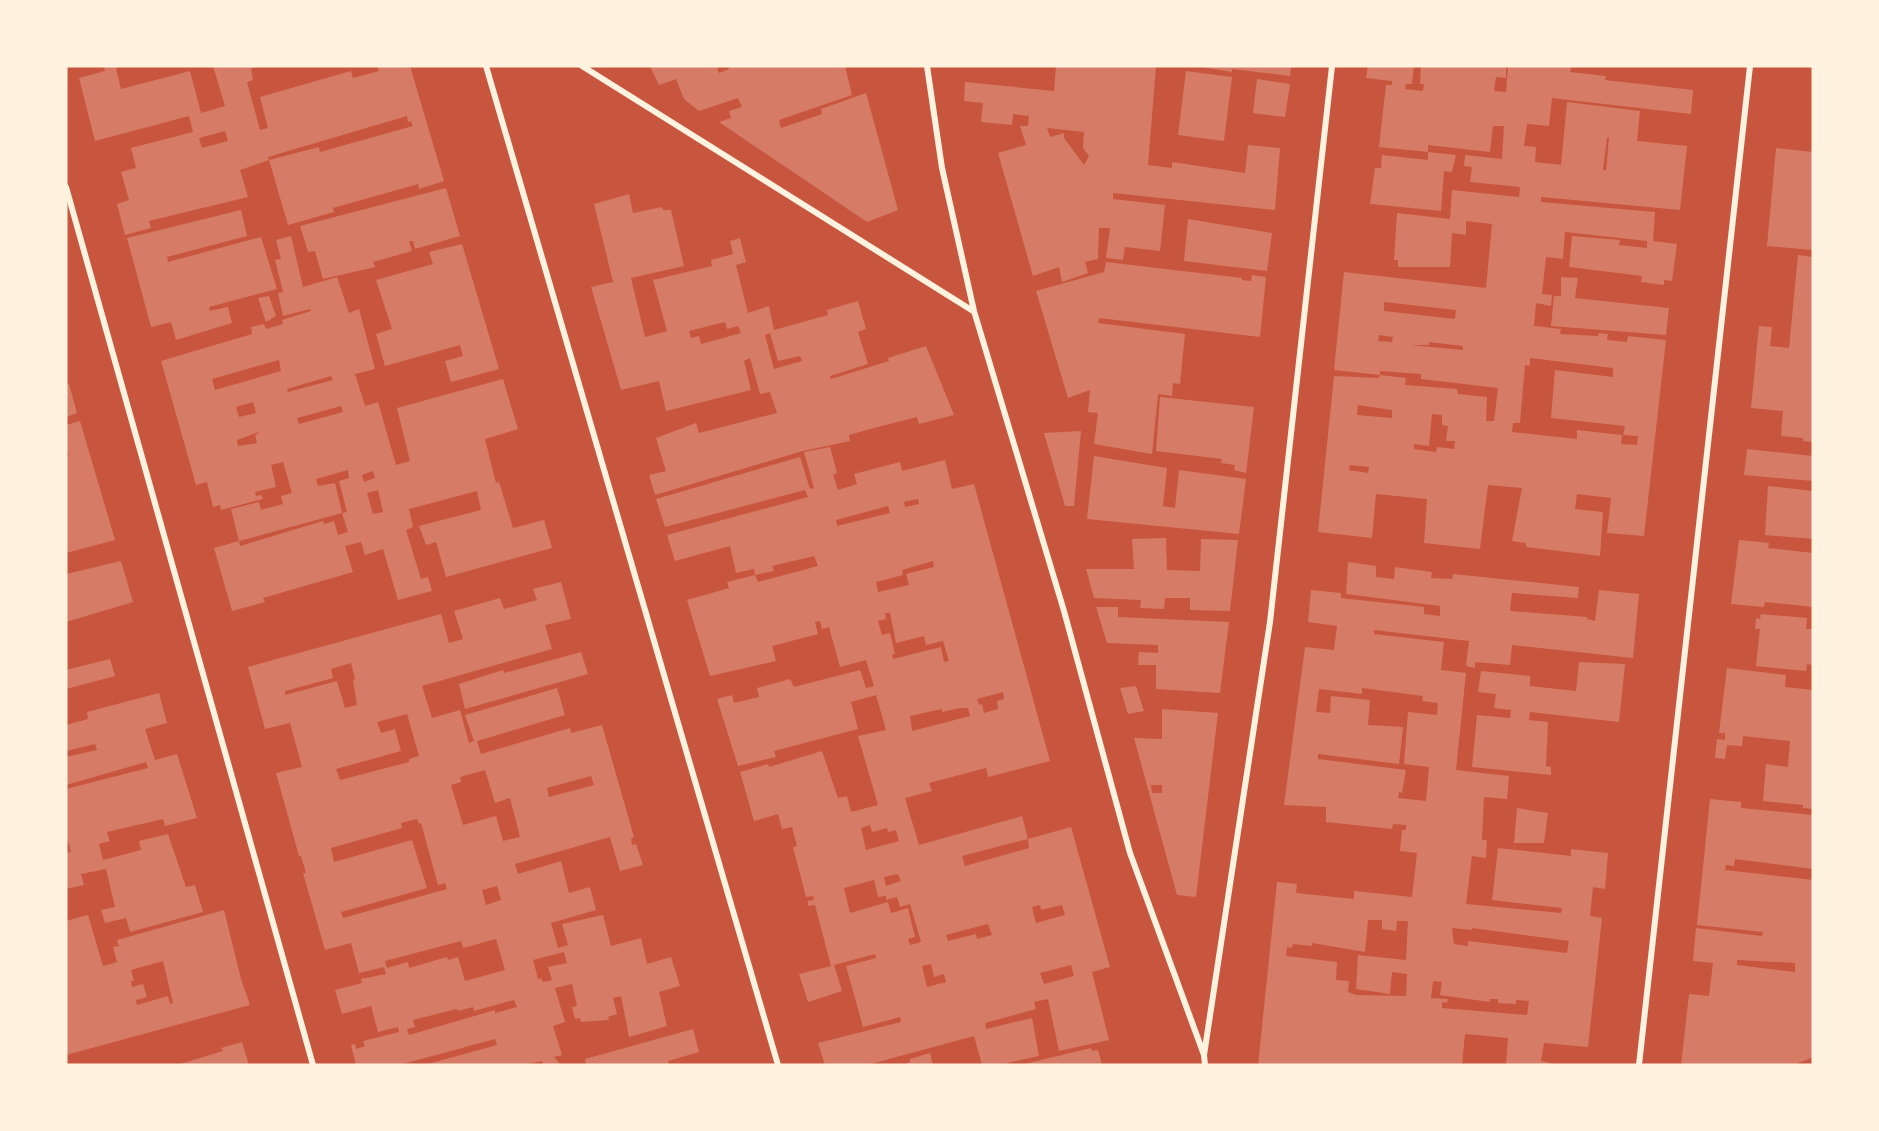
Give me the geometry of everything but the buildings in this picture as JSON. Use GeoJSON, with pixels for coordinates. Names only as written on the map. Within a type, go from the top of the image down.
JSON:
{"type":"FeatureCollection","features":[{"type":"Feature","properties":{"kind":"street"},"geometry":{"type":"LineString","coordinates":[[486,66],[778,1065]]}},
{"type":"Feature","properties":{"kind":"street"},"geometry":{"type":"LineString","coordinates":[[582,66],[974,311]]}},
{"type":"Feature","properties":{"kind":"street"},"geometry":{"type":"LineString","coordinates":[[927,66],[942,168],[974,311],[1064,611],[1130,853],[1204,1055]]}},
{"type":"Feature","properties":{"kind":"street"},"geometry":{"type":"LineString","coordinates":[[1205,1065],[1204,1055],[1270,622],[1332,66]]}},
{"type":"Feature","properties":{"kind":"street"},"geometry":{"type":"LineString","coordinates":[[1639,1065],[1750,66]]}},
{"type":"Feature","properties":{"kind":"street"},"geometry":{"type":"LineString","coordinates":[[66,187],[313,1065]]}}]}
